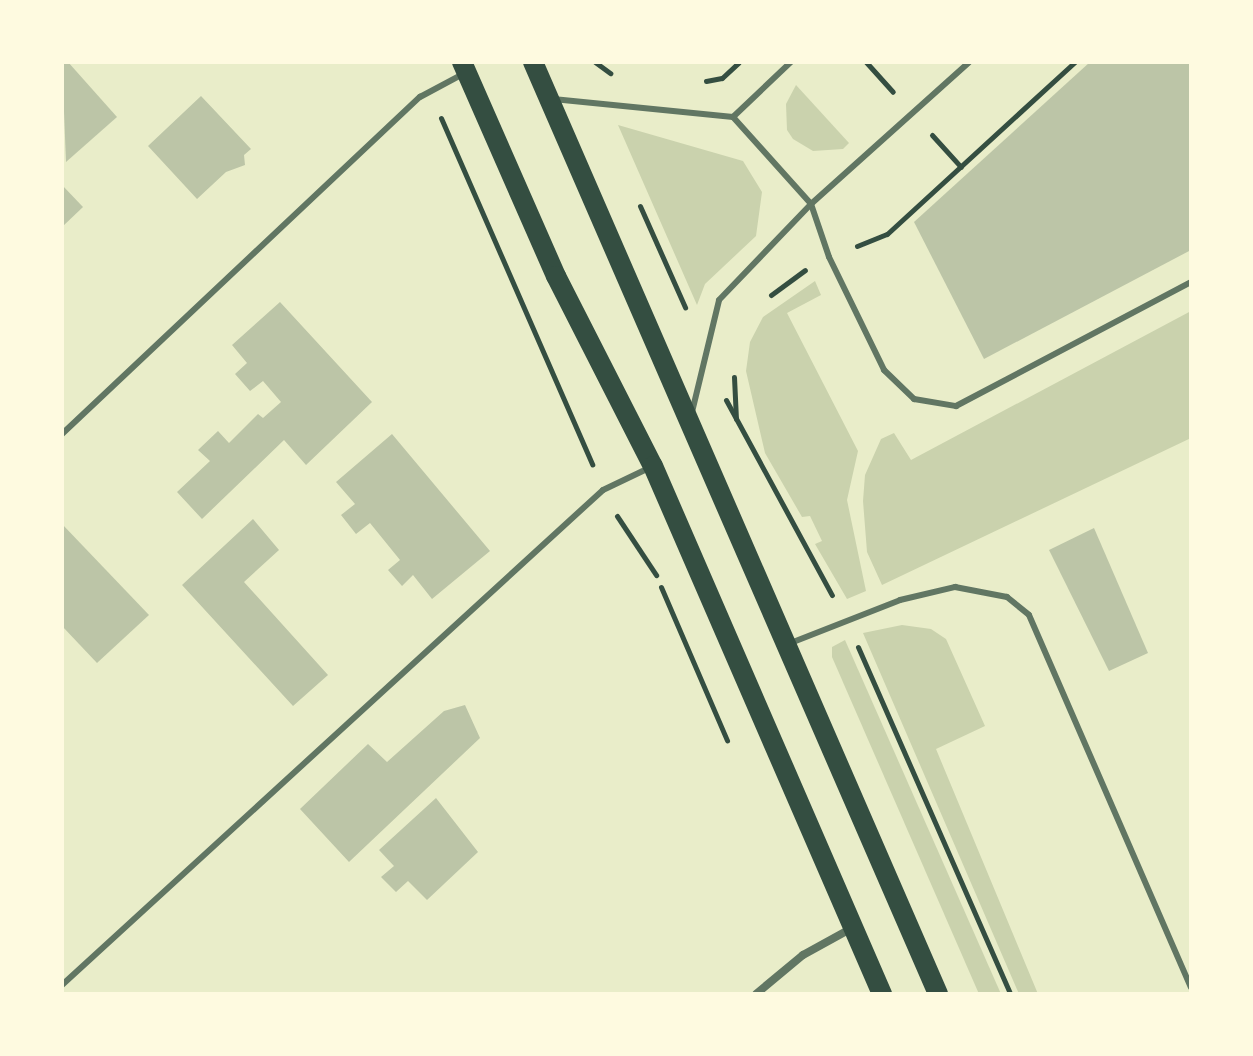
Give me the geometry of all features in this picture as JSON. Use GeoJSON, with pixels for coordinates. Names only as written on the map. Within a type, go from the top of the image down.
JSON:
{"type":"FeatureCollection","features":[{"type":"Feature","properties":{"kind":"main road"},"geometry":{"type":"LineString","coordinates":[[533,62],[938,994]]}},
{"type":"Feature","properties":{"kind":"main road"},"geometry":{"type":"LineString","coordinates":[[465,67],[556,276],[653,466],[882,994]]}},
{"type":"Feature","properties":{"kind":"street"},"geometry":{"type":"LineString","coordinates":[[756,994],[803,955],[853,927]]}},
{"type":"Feature","properties":{"kind":"lane"},"geometry":{"type":"LineString","coordinates":[[733,117],[791,62]]}},
{"type":"Feature","properties":{"kind":"lane"},"geometry":{"type":"LineString","coordinates":[[690,423],[704,352],[719,300],[811,204],[969,62]]}},
{"type":"Feature","properties":{"kind":"lane"},"geometry":{"type":"LineString","coordinates":[[62,434],[429,91],[465,67]]}},
{"type":"Feature","properties":{"kind":"lane"},"geometry":{"type":"LineString","coordinates":[[549,98],[733,117],[811,204],[829,257],[884,370],[914,399],[930,404],[956,406],[1191,282]]}},
{"type":"Feature","properties":{"kind":"lane"},"geometry":{"type":"LineString","coordinates":[[62,985],[603,490],[653,466]]}},
{"type":"Feature","properties":{"kind":"lane"},"geometry":{"type":"LineString","coordinates":[[788,644],[900,600],[955,587],[1007,597],[1029,615],[1191,987]]}},
{"type":"Feature","properties":{"kind":"path"},"geometry":{"type":"LineString","coordinates":[[912,114],[961,167],[1075,62]]}},
{"type":"Feature","properties":{"kind":"path"},"geometry":{"type":"LineString","coordinates":[[429,91],[603,490],[655,573],[734,756]]}},
{"type":"Feature","properties":{"kind":"path"},"geometry":{"type":"LineString","coordinates":[[634,192],[748,449],[847,622],[1010,994]]}},
{"type":"Feature","properties":{"kind":"green space"},"geometry":{"type":"Polygon","coordinates":[[[796,85],[849,143],[843,149],[813,151],[793,139],[787,130],[786,104],[796,85]]]}},
{"type":"Feature","properties":{"kind":"green space"},"geometry":{"type":"Polygon","coordinates":[[[618,125],[743,161],[762,192],[756,236],[705,284],[697,305],[618,125]]]}},
{"type":"Feature","properties":{"kind":"green space"},"geometry":{"type":"Polygon","coordinates":[[[815,281],[821,295],[787,313],[858,451],[847,500],[866,591],[847,599],[815,544],[822,541],[810,516],[802,517],[765,453],[746,371],[750,342],[763,317],[815,281]]]}},
{"type":"Feature","properties":{"kind":"green space"},"geometry":{"type":"Polygon","coordinates":[[[1191,311],[1191,438],[882,585],[867,552],[863,501],[865,475],[881,439],[894,433],[911,460],[1191,311]]]}},
{"type":"Feature","properties":{"kind":"green space"},"geometry":{"type":"Polygon","coordinates":[[[902,625],[931,629],[946,639],[985,726],[936,749],[1038,994],[1019,994],[863,633],[902,625]]]}},
{"type":"Feature","properties":{"kind":"green space"},"geometry":{"type":"Polygon","coordinates":[[[845,640],[1001,994],[979,994],[832,657],[832,647],[845,640]]]}},
{"type":"Feature","properties":{"kind":"building"},"geometry":{"type":"Polygon","coordinates":[[[62,62],[68,62],[117,117],[66,162],[62,62]]]}},
{"type":"Feature","properties":{"kind":"building"},"geometry":{"type":"Polygon","coordinates":[[[1090,62],[1191,62],[1191,250],[984,359],[914,222],[1090,62]]]}},
{"type":"Feature","properties":{"kind":"building"},"geometry":{"type":"Polygon","coordinates":[[[201,96],[251,149],[244,155],[245,165],[226,172],[197,199],[148,146],[201,96]]]}},
{"type":"Feature","properties":{"kind":"building"},"geometry":{"type":"Polygon","coordinates":[[[62,185],[83,207],[62,227],[62,185]]]}},
{"type":"Feature","properties":{"kind":"building"},"geometry":{"type":"Polygon","coordinates":[[[280,302],[372,402],[306,465],[284,440],[202,519],[177,492],[210,461],[198,450],[218,431],[229,443],[258,414],[263,418],[281,402],[263,381],[250,391],[235,374],[247,363],[232,345],[280,302]]]}},
{"type":"Feature","properties":{"kind":"building"},"geometry":{"type":"Polygon","coordinates":[[[392,434],[490,551],[432,599],[413,575],[402,586],[388,570],[400,560],[370,523],[356,534],[341,515],[355,504],[336,482],[392,434]]]}},
{"type":"Feature","properties":{"kind":"building"},"geometry":{"type":"Polygon","coordinates":[[[253,519],[279,550],[244,582],[328,675],[293,706],[182,585],[253,519]]]}},
{"type":"Feature","properties":{"kind":"building"},"geometry":{"type":"Polygon","coordinates":[[[62,524],[149,615],[97,663],[62,626],[62,524]]]}},
{"type":"Feature","properties":{"kind":"building"},"geometry":{"type":"Polygon","coordinates":[[[1094,528],[1148,653],[1109,671],[1049,550],[1094,528]]]}},
{"type":"Feature","properties":{"kind":"building"},"geometry":{"type":"Polygon","coordinates":[[[465,705],[480,738],[349,862],[300,809],[368,744],[387,762],[444,711],[465,705]]]}},
{"type":"Feature","properties":{"kind":"building"},"geometry":{"type":"Polygon","coordinates":[[[436,798],[478,852],[427,900],[408,881],[396,892],[381,877],[394,866],[379,850],[436,798]]]}}]}
